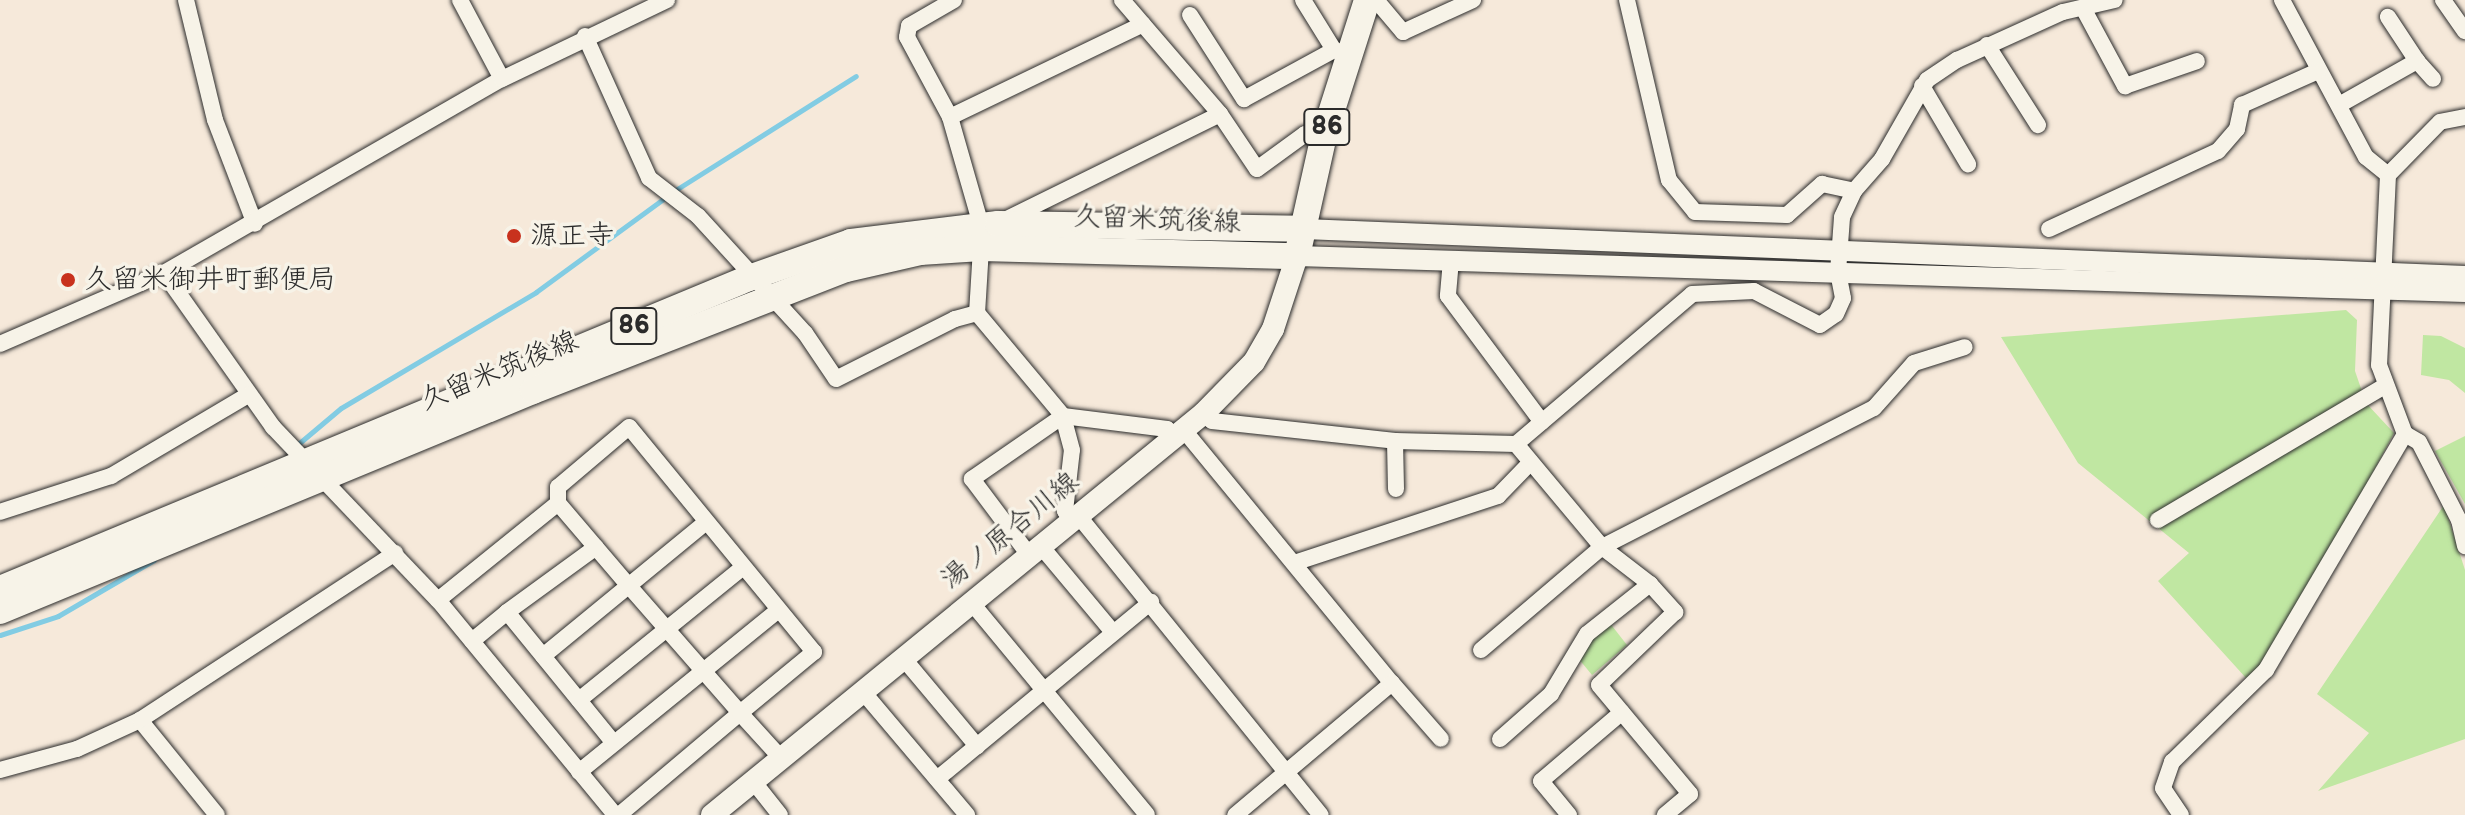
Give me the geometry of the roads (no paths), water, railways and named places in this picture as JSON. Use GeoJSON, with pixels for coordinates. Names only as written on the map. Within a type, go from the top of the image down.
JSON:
{"type":"FeatureCollection","features":[{"type":"Feature","properties":{"kind":"main road","name":"86"},"geometry":{"type":"LineString","coordinates":[[1297,256],[1342,52],[1367,0]]}},
{"type":"Feature","properties":{"kind":"main road","name":"久留米筑後線"},"geometry":{"type":"LineString","coordinates":[[0,611],[749,278],[851,242],[987,232],[1304,229]]}},
{"type":"Feature","properties":{"kind":"main road","name":"久留米筑後線"},"geometry":{"type":"LineString","coordinates":[[0,589],[770,295],[987,232],[1297,256]]}},
{"type":"Feature","properties":{"kind":"main road","name":"湯ノ原合川線"},"geometry":{"type":"LineString","coordinates":[[712,815],[1204,413],[1254,362],[1273,329],[1297,256]]}},
{"type":"Feature","properties":{"kind":"street"},"geometry":{"type":"LineString","coordinates":[[186,0],[215,120],[255,224]]}},
{"type":"Feature","properties":{"kind":"street"},"geometry":{"type":"LineString","coordinates":[[460,0],[502,79]]}},
{"type":"Feature","properties":{"kind":"street"},"geometry":{"type":"LineString","coordinates":[[0,344],[164,273],[255,224],[502,79],[585,36],[667,0]]}},
{"type":"Feature","properties":{"kind":"street"},"geometry":{"type":"LineString","coordinates":[[954,0],[909,26],[907,37],[950,117],[987,232],[977,313],[1063,416],[1072,450],[1065,511],[1074,517],[1151,602],[1321,815]]}},
{"type":"Feature","properties":{"kind":"street"},"geometry":{"type":"LineString","coordinates":[[1122,0],[1220,114],[1257,169],[1305,134],[1324,135]]}},
{"type":"Feature","properties":{"kind":"street"},"geometry":{"type":"LineString","coordinates":[[1190,15],[1244,99],[1342,52],[1303,0]]}},
{"type":"Feature","properties":{"kind":"street"},"geometry":{"type":"LineString","coordinates":[[1376,0],[1403,32],[1473,0]]}},
{"type":"Feature","properties":{"kind":"street"},"geometry":{"type":"LineString","coordinates":[[1627,0],[1669,180],[1695,212],[1787,215],[1822,184],[1854,191]]}},
{"type":"Feature","properties":{"kind":"street"},"geometry":{"type":"LineString","coordinates":[[1204,413],[1212,421],[1395,441],[1516,444],[1692,294],[1754,291],[1820,325],[1836,314],[1843,298],[1839,262],[1842,217],[1854,191],[1882,159],[1922,86],[1987,45],[2063,12],[2115,0]]}},
{"type":"Feature","properties":{"kind":"street"},"geometry":{"type":"LineString","coordinates":[[2282,0],[2366,157],[2388,175]]}},
{"type":"Feature","properties":{"kind":"street"},"geometry":{"type":"LineString","coordinates":[[2443,0],[2465,31]]}},
{"type":"Feature","properties":{"kind":"street"},"geometry":{"type":"LineString","coordinates":[[2083,8],[2125,86],[2197,61]]}},
{"type":"Feature","properties":{"kind":"street"},"geometry":{"type":"LineString","coordinates":[[2388,17],[2433,79]]}},
{"type":"Feature","properties":{"kind":"street"},"geometry":{"type":"LineString","coordinates":[[950,117],[1143,24]]}},
{"type":"Feature","properties":{"kind":"street"},"geometry":{"type":"LineString","coordinates":[[585,36],[649,178],[698,216],[749,278],[770,295],[836,379],[955,319],[977,313]]}},
{"type":"Feature","properties":{"kind":"street"},"geometry":{"type":"LineString","coordinates":[[1987,45],[2038,125]]}},
{"type":"Feature","properties":{"kind":"street"},"geometry":{"type":"LineString","coordinates":[[2339,105],[2417,61]]}},
{"type":"Feature","properties":{"kind":"street"},"geometry":{"type":"LineString","coordinates":[[2049,229],[2218,151],[2237,129],[2242,105],[2318,71]]}},
{"type":"Feature","properties":{"kind":"street"},"geometry":{"type":"LineString","coordinates":[[1922,86],[1968,164]]}},
{"type":"Feature","properties":{"kind":"street"},"geometry":{"type":"LineString","coordinates":[[987,232],[1220,114]]}},
{"type":"Feature","properties":{"kind":"street"},"geometry":{"type":"LineString","coordinates":[[2464,115],[2440,122],[2417,140],[2388,175],[2379,365],[2405,434],[2419,442],[2459,520],[2465,546]]}},
{"type":"Feature","properties":{"kind":"street"},"geometry":{"type":"LineString","coordinates":[[1304,229],[1839,262],[2384,282],[2465,292]]}},
{"type":"Feature","properties":{"kind":"street"},"geometry":{"type":"LineString","coordinates":[[1297,256],[1839,262]]}},
{"type":"Feature","properties":{"kind":"street"},"geometry":{"type":"LineString","coordinates":[[1451,260],[1448,296],[1542,422]]}},
{"type":"Feature","properties":{"kind":"street"},"geometry":{"type":"LineString","coordinates":[[164,273],[248,395],[313,472],[438,600],[617,815],[740,713],[814,652],[777,611],[629,427],[558,487],[558,503],[703,671],[740,713],[781,758]]}},
{"type":"Feature","properties":{"kind":"street"},"geometry":{"type":"LineString","coordinates":[[2384,282],[2465,276]]}},
{"type":"Feature","properties":{"kind":"street"},"geometry":{"type":"LineString","coordinates":[[1481,650],[1602,547],[1874,408],[1914,363],[1965,347]]}},
{"type":"Feature","properties":{"kind":"street"},"geometry":{"type":"LineString","coordinates":[[2158,520],[2385,386]]}},
{"type":"Feature","properties":{"kind":"street"},"geometry":{"type":"LineString","coordinates":[[0,512],[111,476],[248,395]]}},
{"type":"Feature","properties":{"kind":"street"},"geometry":{"type":"LineString","coordinates":[[1112,631],[972,479],[1063,416],[1178,433],[1294,563],[1441,739]]}},
{"type":"Feature","properties":{"kind":"street"},"geometry":{"type":"LineString","coordinates":[[2181,815],[2163,788],[2172,762],[2266,670],[2405,434]]}},
{"type":"Feature","properties":{"kind":"street"},"geometry":{"type":"LineString","coordinates":[[1395,441],[1396,489]]}},
{"type":"Feature","properties":{"kind":"street"},"geometry":{"type":"LineString","coordinates":[[1516,444],[1602,547],[1650,584],[1675,612],[1599,685],[1690,794],[1665,815]]}},
{"type":"Feature","properties":{"kind":"street"},"geometry":{"type":"LineString","coordinates":[[1294,563],[1498,496],[1531,462]]}},
{"type":"Feature","properties":{"kind":"street"},"geometry":{"type":"LineString","coordinates":[[438,600],[558,503]]}},
{"type":"Feature","properties":{"kind":"street"},"geometry":{"type":"LineString","coordinates":[[543,656],[706,522]]}},
{"type":"Feature","properties":{"kind":"street"},"geometry":{"type":"LineString","coordinates":[[472,641],[596,547]]}},
{"type":"Feature","properties":{"kind":"street"},"geometry":{"type":"LineString","coordinates":[[0,770],[77,749],[140,720],[395,553]]}},
{"type":"Feature","properties":{"kind":"street"},"geometry":{"type":"LineString","coordinates":[[579,700],[742,568]]}},
{"type":"Feature","properties":{"kind":"street"},"geometry":{"type":"LineString","coordinates":[[1500,739],[1551,694],[1587,634],[1650,584]]}},
{"type":"Feature","properties":{"kind":"street"},"geometry":{"type":"LineString","coordinates":[[971,602],[1147,815]]}},
{"type":"Feature","properties":{"kind":"street"},"geometry":{"type":"LineString","coordinates":[[937,779],[1112,631],[1151,602]]}},
{"type":"Feature","properties":{"kind":"street"},"geometry":{"type":"LineString","coordinates":[[579,772],[777,611]]}},
{"type":"Feature","properties":{"kind":"street"},"geometry":{"type":"LineString","coordinates":[[507,612],[614,743]]}},
{"type":"Feature","properties":{"kind":"street"},"geometry":{"type":"LineString","coordinates":[[904,659],[977,746]]}},
{"type":"Feature","properties":{"kind":"street"},"geometry":{"type":"LineString","coordinates":[[1235,815],[1392,683]]}},
{"type":"Feature","properties":{"kind":"street"},"geometry":{"type":"LineString","coordinates":[[864,693],[967,815]]}},
{"type":"Feature","properties":{"kind":"street"},"geometry":{"type":"LineString","coordinates":[[1569,815],[1541,781],[1622,712]]}},
{"type":"Feature","properties":{"kind":"street"},"geometry":{"type":"LineString","coordinates":[[140,720],[217,815]]}},
{"type":"Feature","properties":{"kind":"street"},"geometry":{"type":"LineString","coordinates":[[753,781],[780,815]]}},
{"type":"Feature","properties":{"kind":"waterway"},"geometry":{"type":"LineString","coordinates":[[674,191],[856,76]]}},
{"type":"Feature","properties":{"kind":"waterway"},"geometry":{"type":"LineString","coordinates":[[297,445],[341,408],[536,292],[666,197]]}},
{"type":"Feature","properties":{"kind":"waterway"},"geometry":{"type":"LineString","coordinates":[[0,635],[58,616],[154,560]]}},
{"type":"Feature","properties":{"kind":"place","name":"源正寺"},"geometry":{"type":"Point","coordinates":[514,236]}},
{"type":"Feature","properties":{"kind":"place","name":"久留米御井町郵便局"},"geometry":{"type":"Point","coordinates":[68,280]}}]}
